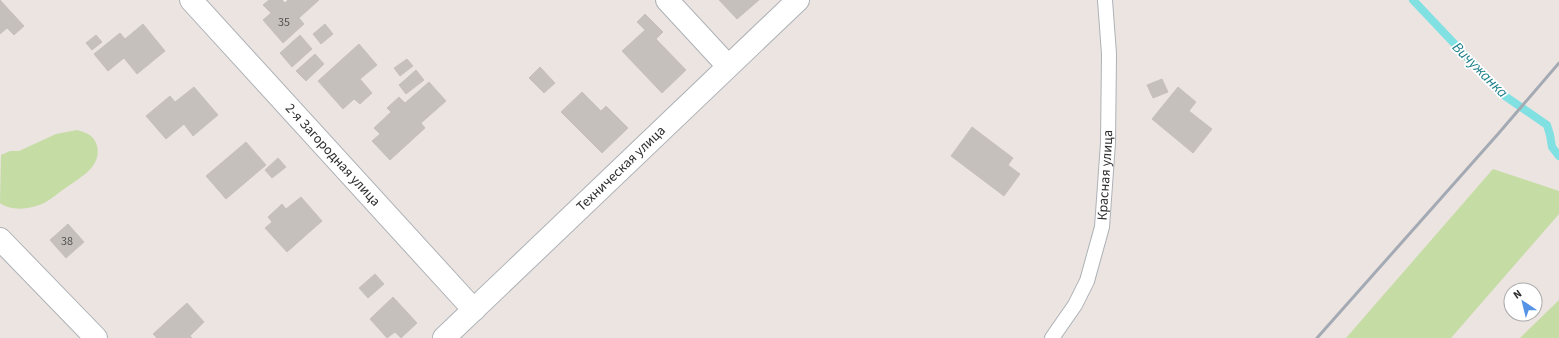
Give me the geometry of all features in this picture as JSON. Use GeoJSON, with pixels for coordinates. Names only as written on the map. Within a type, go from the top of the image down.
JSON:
{"type":"FeatureCollection","features":[{"type":"Feature","properties":{"kind":"street","name":"2-я Загородная улица"},"geometry":{"type":"LineString","coordinates":[[191,0],[474,310]]}},
{"type":"Feature","properties":{"kind":"street"},"geometry":{"type":"LineString","coordinates":[[667,0],[728,66]]}},
{"type":"Feature","properties":{"kind":"street","name":"Техническая улица"},"geometry":{"type":"LineString","coordinates":[[444,338],[798,0]]}},
{"type":"Feature","properties":{"kind":"street"},"geometry":{"type":"LineString","coordinates":[[0,239],[96,338]]}},
{"type":"Feature","properties":{"kind":"lane","name":"Красная улица"},"geometry":{"type":"LineString","coordinates":[[1052,338],[1075,305],[1087,281],[1102,227],[1108,143],[1109,54],[1105,0]]}},
{"type":"Feature","properties":{"kind":"green space"},"geometry":{"type":"Polygon","coordinates":[[[77,130],[90,135],[96,142],[97,146],[98,153],[96,159],[84,175],[50,200],[39,205],[16,209],[0,203],[1,155],[10,151],[19,151],[56,134],[77,130]]]}},
{"type":"Feature","properties":{"kind":"green space"},"geometry":{"type":"Polygon","coordinates":[[[1493,169],[1559,191],[1559,214],[1451,338],[1346,338],[1493,169]]]}},
{"type":"Feature","properties":{"kind":"green space"},"geometry":{"type":"Polygon","coordinates":[[[1559,300],[1559,338],[1520,338],[1536,322],[1543,322],[1543,316],[1559,300]]]}},
{"type":"Feature","properties":{"kind":"building"},"geometry":{"type":"Polygon","coordinates":[[[0,0],[24,26],[14,35],[7,28],[0,34],[0,0]]]}},
{"type":"Feature","properties":{"kind":"building"},"geometry":{"type":"Polygon","coordinates":[[[269,0],[282,0],[285,3],[288,0],[319,0],[299,18],[304,24],[283,43],[263,20],[271,13],[263,5],[269,0]]]}},
{"type":"Feature","properties":{"kind":"building"},"geometry":{"type":"Polygon","coordinates":[[[719,0],[759,0],[737,19],[719,0]]]}},
{"type":"Feature","properties":{"kind":"building"},"geometry":{"type":"Polygon","coordinates":[[[645,14],[663,32],[656,39],[686,70],[662,93],[622,51],[645,30],[637,22],[645,14]]]}},
{"type":"Feature","properties":{"kind":"building"},"geometry":{"type":"Polygon","coordinates":[[[143,24],[165,51],[137,74],[124,58],[108,71],[94,54],[120,33],[125,39],[143,24]]]}},
{"type":"Feature","properties":{"kind":"building"},"geometry":{"type":"Polygon","coordinates":[[[325,24],[333,34],[321,44],[313,34],[325,24]]]}},
{"type":"Feature","properties":{"kind":"building"},"geometry":{"type":"Polygon","coordinates":[[[96,35],[102,42],[92,50],[86,43],[96,35]]]}},
{"type":"Feature","properties":{"kind":"building"},"geometry":{"type":"Polygon","coordinates":[[[300,35],[312,49],[292,67],[280,53],[300,35]]]}},
{"type":"Feature","properties":{"kind":"building"},"geometry":{"type":"Polygon","coordinates":[[[359,44],[377,65],[360,79],[372,93],[360,104],[354,99],[343,109],[318,81],[359,44]]]}},
{"type":"Feature","properties":{"kind":"building"},"geometry":{"type":"Polygon","coordinates":[[[315,54],[324,64],[306,81],[296,71],[315,54]]]}},
{"type":"Feature","properties":{"kind":"building"},"geometry":{"type":"Polygon","coordinates":[[[407,59],[413,66],[400,76],[394,68],[407,59]]]}},
{"type":"Feature","properties":{"kind":"building"},"geometry":{"type":"Polygon","coordinates":[[[540,67],[555,83],[544,93],[529,78],[540,67]]]}},
{"type":"Feature","properties":{"kind":"building"},"geometry":{"type":"Polygon","coordinates":[[[416,70],[424,80],[406,94],[399,85],[416,70]]]}},
{"type":"Feature","properties":{"kind":"building"},"geometry":{"type":"Polygon","coordinates":[[[1162,79],[1168,92],[1153,98],[1147,85],[1162,79]]]}},
{"type":"Feature","properties":{"kind":"building"},"geometry":{"type":"Polygon","coordinates":[[[429,82],[446,101],[421,123],[425,128],[390,160],[372,141],[380,134],[374,128],[391,112],[387,108],[399,97],[405,103],[429,82]]]}},
{"type":"Feature","properties":{"kind":"building"},"geometry":{"type":"Polygon","coordinates":[[[194,87],[218,115],[193,136],[184,124],[166,139],[146,116],[170,96],[175,102],[194,87]]]}},
{"type":"Feature","properties":{"kind":"building"},"geometry":{"type":"Polygon","coordinates":[[[1178,87],[1196,102],[1189,111],[1212,129],[1193,153],[1152,119],[1178,87]]]}},
{"type":"Feature","properties":{"kind":"building"},"geometry":{"type":"Polygon","coordinates":[[[582,92],[601,111],[606,106],[628,128],[602,153],[561,112],[582,92]]]}},
{"type":"Feature","properties":{"kind":"building"},"geometry":{"type":"Polygon","coordinates":[[[972,127],[1013,158],[1008,165],[1020,174],[1004,196],[951,156],[972,127]]]}},
{"type":"Feature","properties":{"kind":"building"},"geometry":{"type":"Polygon","coordinates":[[[246,142],[266,165],[226,199],[206,176],[246,142]]]}},
{"type":"Feature","properties":{"kind":"building"},"geometry":{"type":"Polygon","coordinates":[[[278,158],[286,167],[272,178],[265,170],[278,158]]]}},
{"type":"Feature","properties":{"kind":"building"},"geometry":{"type":"Polygon","coordinates":[[[301,197],[322,221],[287,252],[265,228],[272,222],[268,217],[282,204],[286,209],[301,197]]]}},
{"type":"Feature","properties":{"kind":"building"},"geometry":{"type":"Polygon","coordinates":[[[68,224],[84,242],[66,258],[50,240],[68,224]]]}},
{"type":"Feature","properties":{"kind":"building"},"geometry":{"type":"Polygon","coordinates":[[[375,274],[384,284],[368,298],[359,288],[375,274]]]}},
{"type":"Feature","properties":{"kind":"building"},"geometry":{"type":"Polygon","coordinates":[[[393,297],[417,323],[401,338],[395,332],[387,338],[370,319],[393,297]]]}},
{"type":"Feature","properties":{"kind":"building"},"geometry":{"type":"Polygon","coordinates":[[[187,303],[204,322],[190,336],[192,338],[157,338],[153,334],[187,303]]]}},
{"type":"Feature","properties":{"kind":"waterway","name":"Вичужанка"},"geometry":{"type":"LineString","coordinates":[[1413,0],[1502,94],[1547,125],[1552,147],[1559,156]]}},
{"type":"Feature","properties":{"kind":"railway"},"geometry":{"type":"LineString","coordinates":[[1317,338],[1559,63]]}}]}
